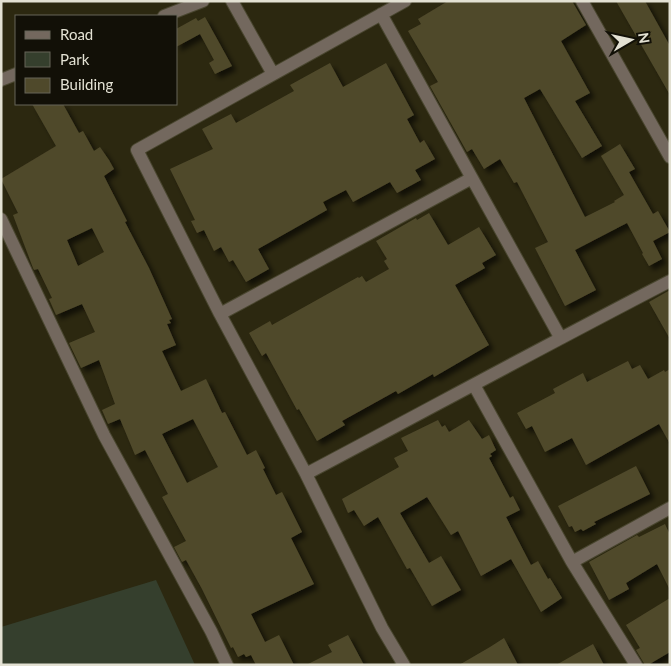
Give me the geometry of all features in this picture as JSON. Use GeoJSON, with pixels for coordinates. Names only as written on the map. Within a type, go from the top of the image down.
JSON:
{"type":"FeatureCollection","features":[{"type":"Feature","properties":{"kind":"street"},"geometry":{"type":"LineString","coordinates":[[167,15],[203,1]]}},
{"type":"Feature","properties":{"kind":"street"},"geometry":{"type":"LineString","coordinates":[[232,1],[273,74]]}},
{"type":"Feature","properties":{"kind":"street"},"geometry":{"type":"LineString","coordinates":[[404,665],[382,628],[306,474],[220,314],[137,150],[405,1]]}},
{"type":"Feature","properties":{"kind":"street"},"geometry":{"type":"LineString","coordinates":[[582,1],[670,157]]}},
{"type":"Feature","properties":{"kind":"street"},"geometry":{"type":"LineString","coordinates":[[381,14],[560,337]]}},
{"type":"Feature","properties":{"kind":"street"},"geometry":{"type":"LineString","coordinates":[[1,80],[15,74]]}},
{"type":"Feature","properties":{"kind":"street"},"geometry":{"type":"LineString","coordinates":[[220,314],[472,178]]}},
{"type":"Feature","properties":{"kind":"street"},"geometry":{"type":"LineString","coordinates":[[1,219],[104,435],[211,631],[227,665]]}},
{"type":"Feature","properties":{"kind":"street"},"geometry":{"type":"LineString","coordinates":[[306,474],[670,280]]}},
{"type":"Feature","properties":{"kind":"street"},"geometry":{"type":"LineString","coordinates":[[474,385],[572,562],[636,665]]}},
{"type":"Feature","properties":{"kind":"street"},"geometry":{"type":"LineString","coordinates":[[572,562],[670,508]]}},
{"type":"Feature","properties":{"kind":"green space"},"geometry":{"type":"Polygon","coordinates":[[[156,580],[195,665],[1,665],[1,627],[156,580]]]}},
{"type":"Feature","properties":{"kind":"building"},"geometry":{"type":"Polygon","coordinates":[[[448,1],[572,1],[586,25],[561,41],[590,93],[575,101],[602,146],[582,158],[540,89],[524,98],[585,217],[615,202],[624,195],[601,156],[620,144],[635,169],[629,172],[653,214],[658,211],[670,232],[653,241],[662,259],[649,266],[627,223],[575,250],[596,290],[565,306],[535,248],[548,242],[517,182],[514,183],[500,159],[484,169],[472,149],[467,152],[430,86],[438,82],[408,31],[421,24],[418,19],[448,1]]]}},
{"type":"Feature","properties":{"kind":"building"},"geometry":{"type":"Polygon","coordinates":[[[616,1],[645,1],[670,46],[670,95],[616,1]]]}},
{"type":"Feature","properties":{"kind":"building"},"geometry":{"type":"Polygon","coordinates":[[[205,17],[232,66],[215,74],[209,63],[214,60],[200,34],[178,46],[178,28],[196,18],[198,21],[205,17]]]}},
{"type":"Feature","properties":{"kind":"building"},"geometry":{"type":"Polygon","coordinates":[[[330,63],[343,87],[386,63],[414,115],[407,119],[420,143],[424,140],[435,159],[415,170],[421,180],[397,193],[390,182],[353,202],[346,190],[323,202],[327,210],[258,249],[269,269],[246,282],[233,260],[229,262],[221,247],[214,251],[204,230],[197,233],[191,221],[195,220],[170,169],[213,149],[202,129],[231,114],[236,123],[294,91],[290,85],[330,63]]]}},
{"type":"Feature","properties":{"kind":"building"},"geometry":{"type":"Polygon","coordinates":[[[33,105],[64,105],[79,133],[83,131],[94,151],[100,147],[109,160],[114,169],[104,176],[172,319],[169,320],[171,323],[167,324],[176,345],[162,351],[181,391],[206,379],[222,413],[225,412],[247,455],[256,450],[276,495],[282,492],[302,532],[291,538],[314,584],[251,614],[265,642],[279,635],[294,665],[256,665],[251,655],[246,657],[244,654],[238,657],[233,647],[231,648],[186,560],[182,562],[174,547],[186,541],[162,497],[168,494],[145,450],[135,455],[120,419],[108,424],[102,410],[115,404],[99,360],[81,368],[69,343],[95,332],[82,304],[56,315],[49,299],[52,298],[38,269],[34,270],[33,268],[13,215],[18,213],[1,179],[56,146],[33,105]],[[92,228],[67,240],[78,266],[104,252],[92,228]],[[193,419],[162,434],[187,483],[218,467],[193,419]]]}},
{"type":"Feature","properties":{"kind":"building"},"geometry":{"type":"Polygon","coordinates":[[[429,213],[448,245],[479,227],[496,255],[482,263],[485,268],[455,285],[489,345],[434,377],[433,374],[398,394],[396,391],[342,421],[345,425],[317,441],[299,409],[297,410],[266,353],[262,356],[249,333],[270,321],[272,325],[358,277],[362,276],[366,282],[389,269],[384,261],[387,259],[376,241],[416,218],[417,220],[429,213]]]}},
{"type":"Feature","properties":{"kind":"building"},"geometry":{"type":"Polygon","coordinates":[[[670,290],[670,339],[649,302],[670,290]]]}},
{"type":"Feature","properties":{"kind":"building"},"geometry":{"type":"Polygon","coordinates":[[[628,361],[632,369],[640,365],[648,379],[664,370],[665,372],[670,369],[670,444],[659,424],[586,465],[572,438],[545,452],[532,426],[526,429],[517,413],[555,393],[553,389],[583,373],[587,382],[628,361]]]}},
{"type":"Feature","properties":{"kind":"building"},"geometry":{"type":"Polygon","coordinates":[[[438,420],[442,427],[445,425],[449,432],[469,420],[482,439],[489,435],[496,450],[490,454],[492,456],[489,458],[510,498],[513,496],[520,510],[506,517],[531,565],[538,561],[562,598],[541,612],[511,559],[481,576],[458,531],[451,535],[427,497],[400,513],[429,563],[441,556],[461,590],[432,606],[410,568],[407,569],[378,517],[364,526],[354,510],[348,513],[342,499],[399,467],[394,458],[408,451],[401,438],[438,420]]]}},
{"type":"Feature","properties":{"kind":"building"},"geometry":{"type":"Polygon","coordinates":[[[636,466],[650,494],[594,522],[596,524],[583,531],[581,529],[575,532],[572,526],[569,527],[558,506],[636,466]]]}},
{"type":"Feature","properties":{"kind":"building"},"geometry":{"type":"Polygon","coordinates":[[[665,524],[670,535],[670,590],[657,564],[626,583],[629,589],[609,600],[589,562],[637,535],[639,537],[665,524]]]}},
{"type":"Feature","properties":{"kind":"building"},"geometry":{"type":"Polygon","coordinates":[[[670,598],[670,652],[645,665],[636,650],[640,648],[626,625],[670,598]]]}},
{"type":"Feature","properties":{"kind":"building"},"geometry":{"type":"Polygon","coordinates":[[[348,635],[364,665],[306,665],[332,652],[328,645],[348,635]]]}},
{"type":"Feature","properties":{"kind":"building"},"geometry":{"type":"Polygon","coordinates":[[[504,638],[518,665],[459,665],[490,647],[504,638]]]}},
{"type":"Feature","properties":{"kind":"building"},"geometry":{"type":"Polygon","coordinates":[[[593,644],[604,665],[556,665],[593,644]]]}}]}
